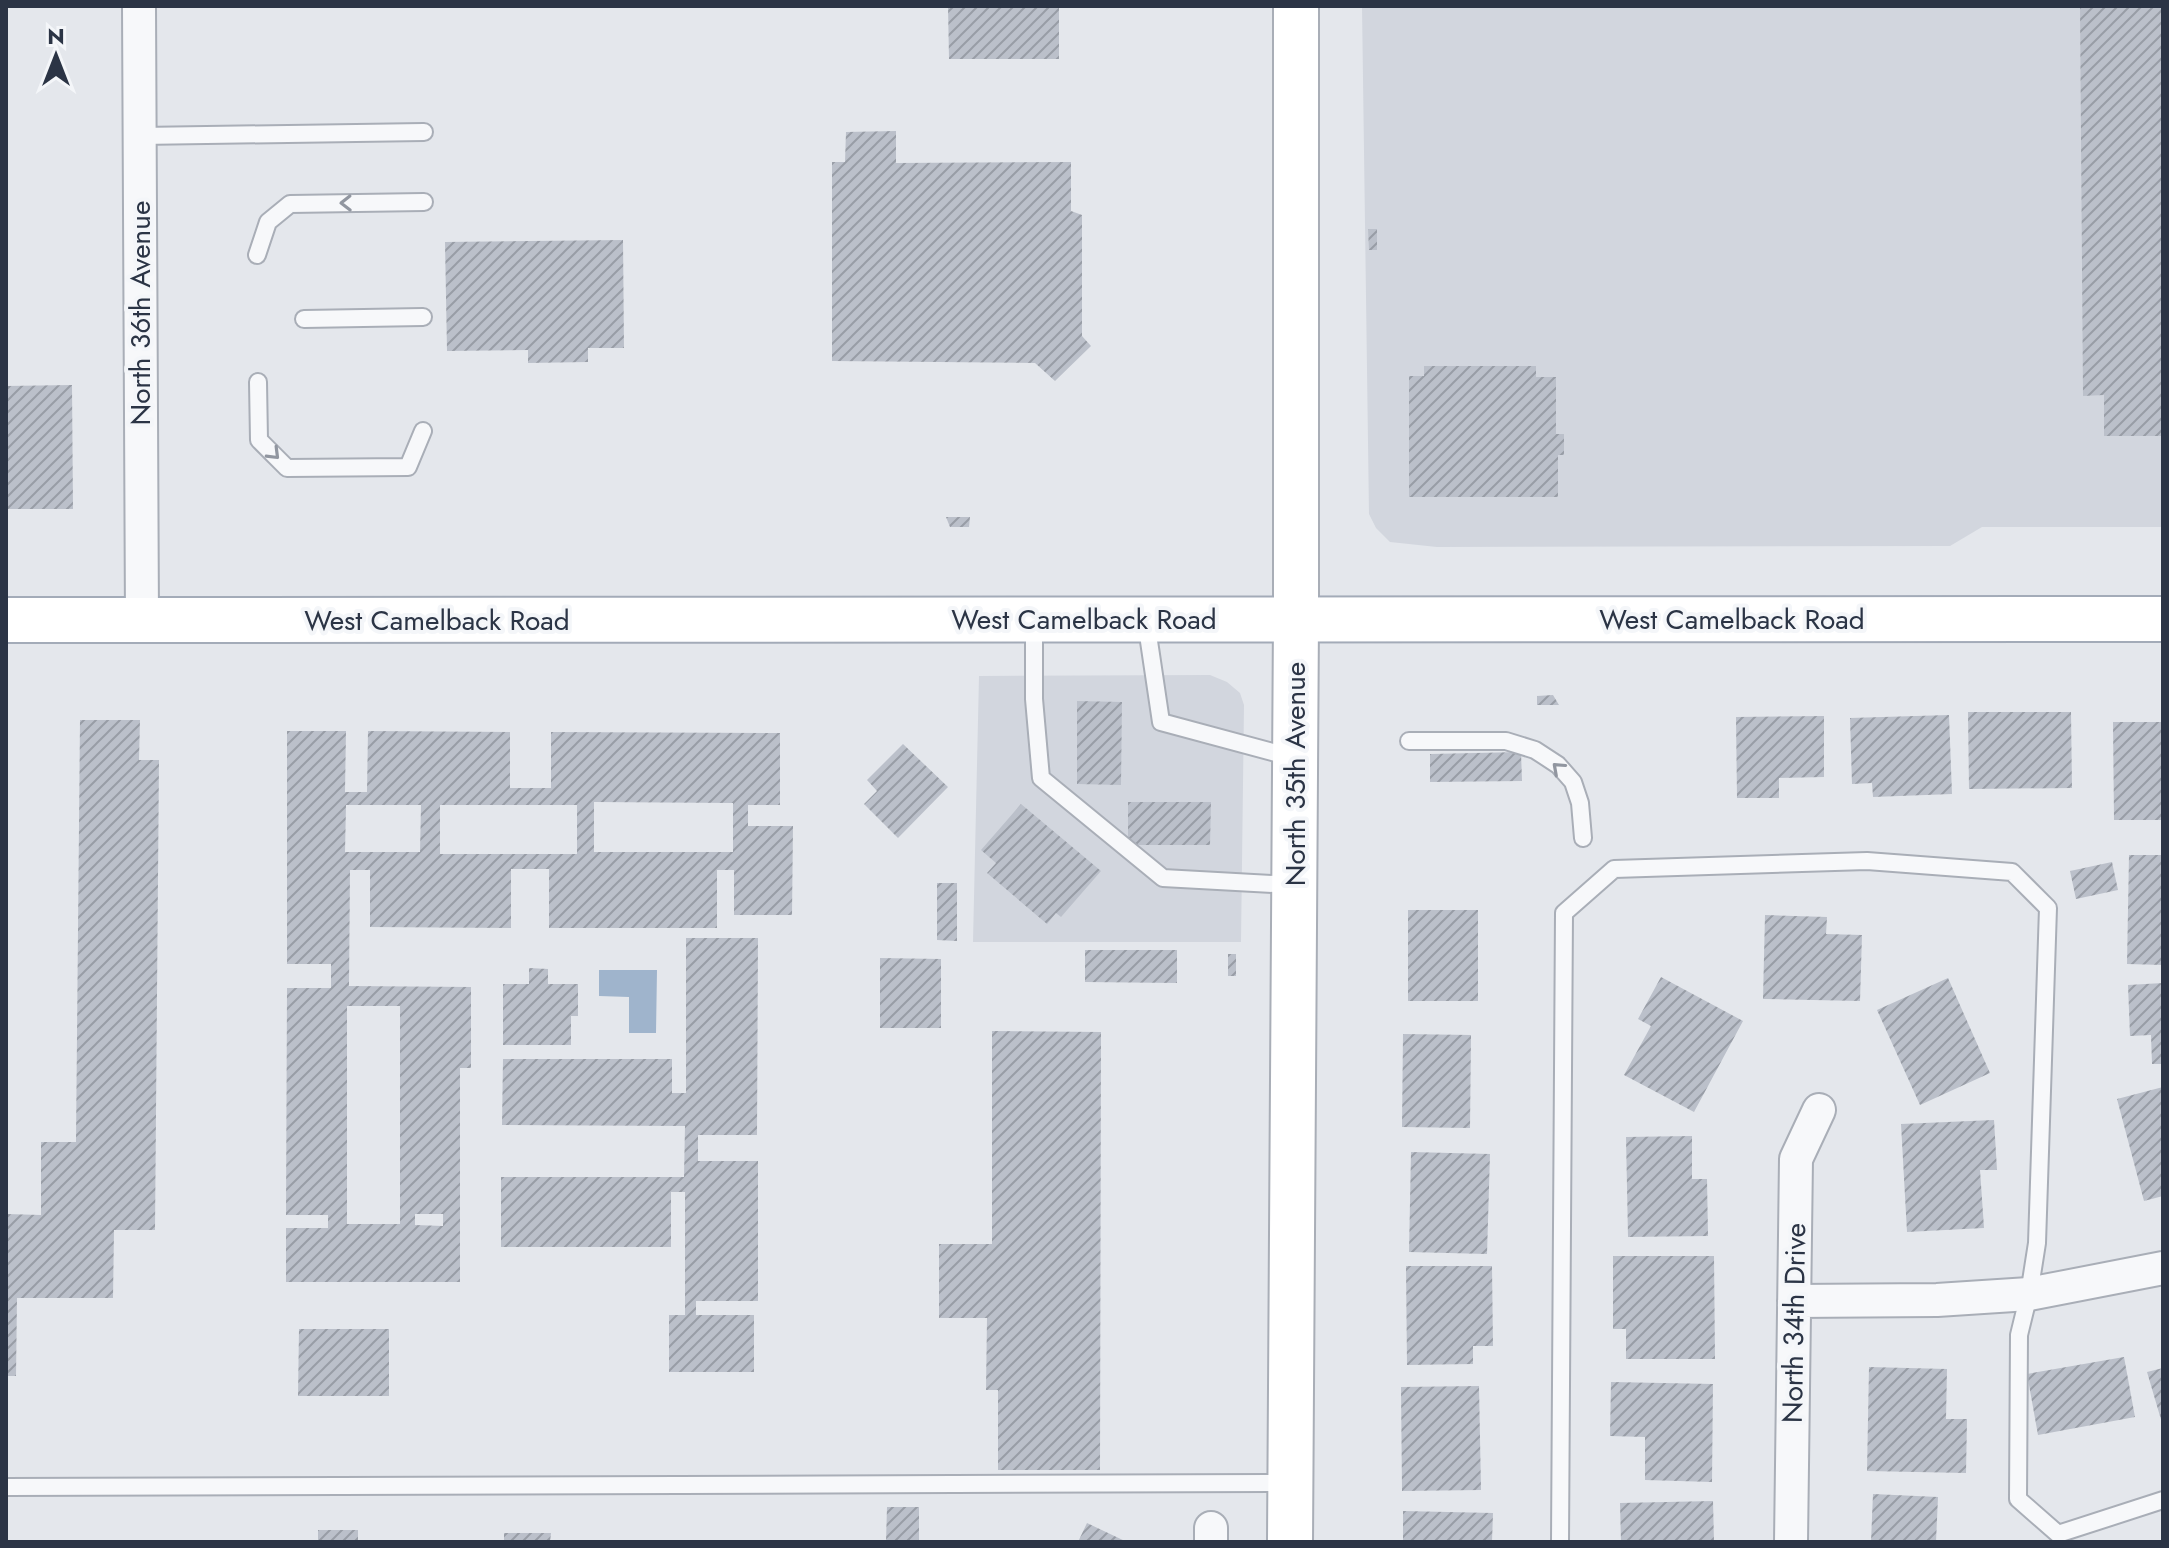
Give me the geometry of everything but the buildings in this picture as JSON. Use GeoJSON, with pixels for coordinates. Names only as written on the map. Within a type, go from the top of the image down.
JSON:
{"type":"FeatureCollection","features":[{"type":"Feature","properties":{"kind":"main road","name":"North 35th Avenue"},"geometry":{"type":"LineString","coordinates":[[1290,1542],[1295,885],[1296,6]]}},
{"type":"Feature","properties":{"kind":"main road","name":"West Camelback Road"},"geometry":{"type":"LineString","coordinates":[[6,620],[2163,619]]}},
{"type":"Feature","properties":{"kind":"street","name":"North 36th Avenue"},"geometry":{"type":"LineString","coordinates":[[139,6],[142,620]]}},
{"type":"Feature","properties":{"kind":"street","name":"North 34th Drive"},"geometry":{"type":"LineString","coordinates":[[1791,1542],[1796,1159],[1819,1110]]}},
{"type":"Feature","properties":{"kind":"street"},"geometry":{"type":"LineString","coordinates":[[1794,1301],[1937,1300],[2029,1294],[2163,1268]]}},
{"type":"Feature","properties":{"kind":"lane"},"geometry":{"type":"LineString","coordinates":[[140,136],[424,132]]}},
{"type":"Feature","properties":{"kind":"lane"},"geometry":{"type":"LineString","coordinates":[[257,255],[268,222],[290,204],[424,202]]}},
{"type":"Feature","properties":{"kind":"lane"},"geometry":{"type":"LineString","coordinates":[[304,319],[423,317]]}},
{"type":"Feature","properties":{"kind":"lane"},"geometry":{"type":"LineString","coordinates":[[258,382],[259,440],[287,468],[408,467],[423,431]]}},
{"type":"Feature","properties":{"kind":"lane"},"geometry":{"type":"LineString","coordinates":[[1034,619],[1034,699],[1041,778],[1163,878],[1295,885]]}},
{"type":"Feature","properties":{"kind":"lane"},"geometry":{"type":"LineString","coordinates":[[1146,619],[1161,722],[1295,758]]}},
{"type":"Feature","properties":{"kind":"lane"},"geometry":{"type":"LineString","coordinates":[[1409,741],[1506,741],[1535,750],[1558,765],[1573,782],[1580,803],[1583,838]]}},
{"type":"Feature","properties":{"kind":"lane"},"geometry":{"type":"LineString","coordinates":[[1560,1542],[1564,913],[1614,869],[1867,861],[2012,872],[2048,908],[2037,1243],[2019,1335],[2018,1499],[2058,1534],[2163,1500]]}},
{"type":"Feature","properties":{"kind":"lane"},"geometry":{"type":"LineString","coordinates":[[6,1487],[1291,1483]]}},
{"type":"Feature","properties":{"kind":"shaded area"},"geometry":{"type":"Polygon","coordinates":[[[1362,6],[2163,6],[2163,527],[1982,527],[1950,546],[1437,547],[1390,542],[1376,528],[1369,514],[1362,6]]]}},
{"type":"Feature","properties":{"kind":"shaded area"},"geometry":{"type":"Polygon","coordinates":[[[1210,675],[1227,682],[1240,693],[1244,705],[1241,942],[973,942],[979,676],[1210,675]]]}},
{"type":"Feature","properties":{"kind":"water"},"geometry":{"type":"Polygon","coordinates":[[[599,970],[657,970],[656,1033],[629,1033],[629,997],[599,996],[599,970]]]}}]}
